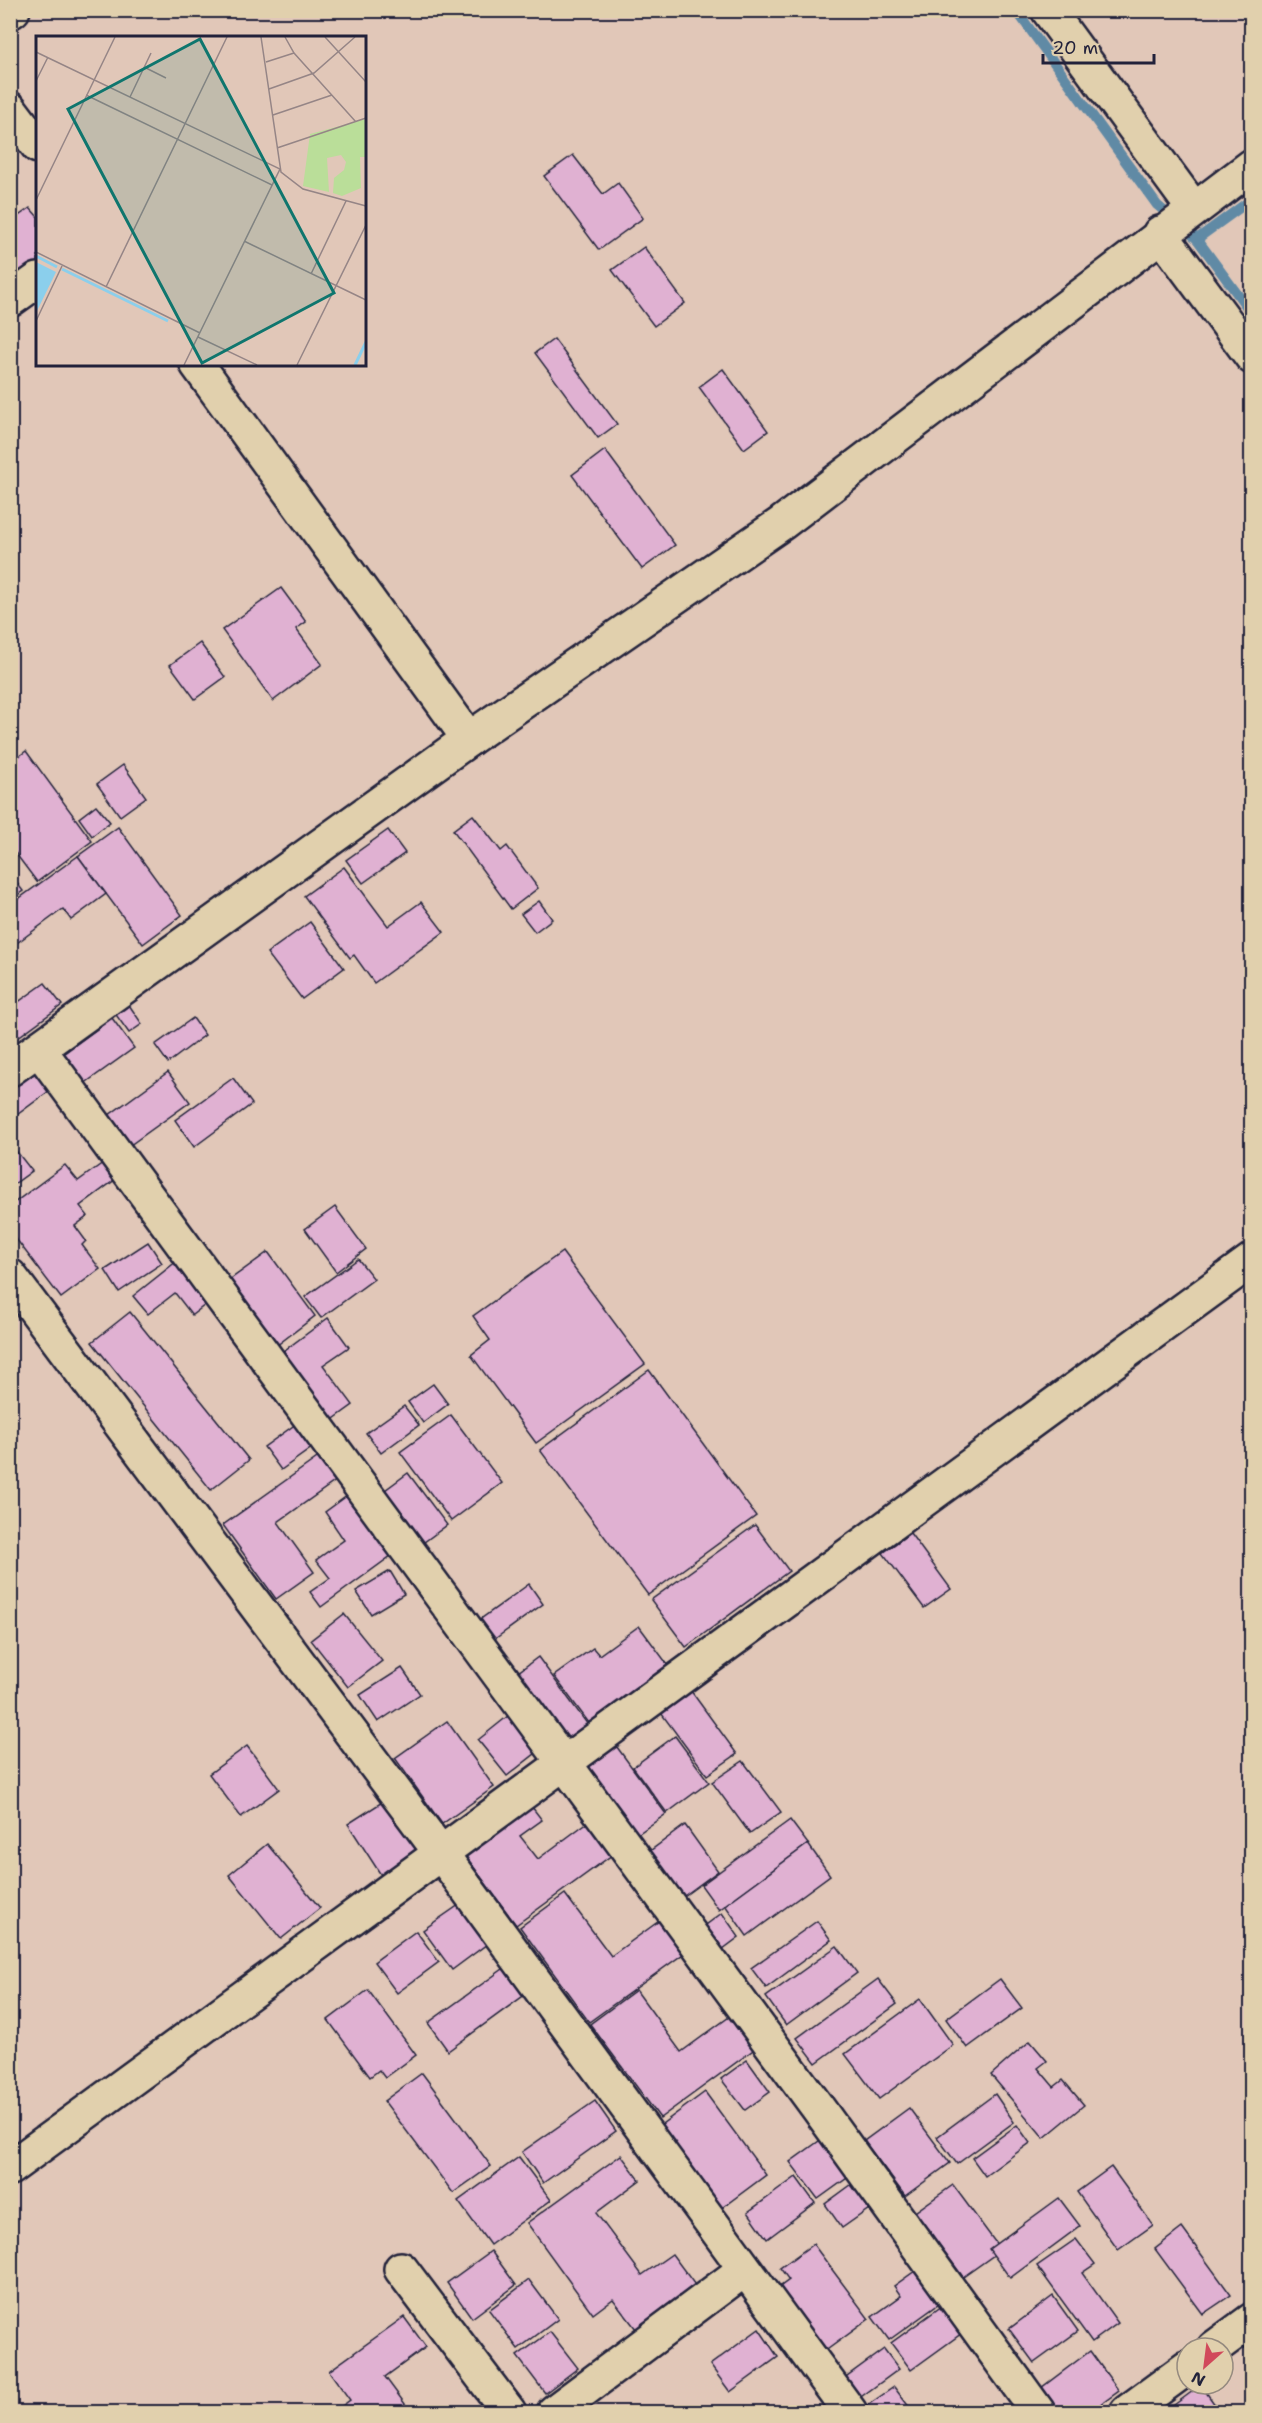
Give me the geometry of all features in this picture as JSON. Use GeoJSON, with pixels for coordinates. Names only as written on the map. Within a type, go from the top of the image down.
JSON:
{"type":"FeatureCollection","features":[{"type":"Feature","properties":{"kind":"street"},"geometry":{"type":"LineString","coordinates":[[1048,10],[1192,209]]}},
{"type":"Feature","properties":{"kind":"street"},"geometry":{"type":"LineString","coordinates":[[10,109],[36,143]]}},
{"type":"Feature","properties":{"kind":"street"},"geometry":{"type":"LineString","coordinates":[[10,1069],[469,739],[782,523],[1251,166]]}},
{"type":"Feature","properties":{"kind":"street"},"geometry":{"type":"LineString","coordinates":[[1162,232],[1251,357]]}},
{"type":"Feature","properties":{"kind":"street"},"geometry":{"type":"LineString","coordinates":[[10,300],[36,281]]}},
{"type":"Feature","properties":{"kind":"street"},"geometry":{"type":"LineString","coordinates":[[198,366],[469,739]]}},
{"type":"Feature","properties":{"kind":"street"},"geometry":{"type":"LineString","coordinates":[[39,1048],[1038,2412]]}},
{"type":"Feature","properties":{"kind":"street"},"geometry":{"type":"LineString","coordinates":[[10,2168],[1251,1260]]}},
{"type":"Feature","properties":{"kind":"street"},"geometry":{"type":"LineString","coordinates":[[10,1276],[440,1852],[850,2412]]}},
{"type":"Feature","properties":{"kind":"street"},"geometry":{"type":"LineString","coordinates":[[401,2270],[509,2412]]}},
{"type":"Feature","properties":{"kind":"street"},"geometry":{"type":"LineString","coordinates":[[554,2412],[744,2270]]}},
{"type":"Feature","properties":{"kind":"street"},"geometry":{"type":"LineString","coordinates":[[1230,2336],[1251,2320]]}},
{"type":"Feature","properties":{"kind":"street"},"geometry":{"type":"LineString","coordinates":[[1127,2412],[1175,2377]]}},
{"type":"Feature","properties":{"kind":"building"},"geometry":{"type":"Polygon","coordinates":[[[573,155],[603,194],[618,183],[643,218],[599,250],[544,176],[573,155]]]}},
{"type":"Feature","properties":{"kind":"building"},"geometry":{"type":"Polygon","coordinates":[[[30,208],[36,215],[36,267],[10,285],[10,222],[30,208]]]}},
{"type":"Feature","properties":{"kind":"building"},"geometry":{"type":"Polygon","coordinates":[[[644,247],[685,303],[654,326],[612,270],[644,247]]]}},
{"type":"Feature","properties":{"kind":"building"},"geometry":{"type":"Polygon","coordinates":[[[554,339],[617,424],[598,438],[535,353],[554,339]]]}},
{"type":"Feature","properties":{"kind":"building"},"geometry":{"type":"Polygon","coordinates":[[[723,369],[768,431],[744,449],[699,387],[723,369]]]}},
{"type":"Feature","properties":{"kind":"building"},"geometry":{"type":"Polygon","coordinates":[[[605,450],[675,545],[642,569],[572,475],[605,450]]]}},
{"type":"Feature","properties":{"kind":"building"},"geometry":{"type":"Polygon","coordinates":[[[281,588],[306,622],[296,629],[322,664],[273,701],[222,630],[281,588]]]}},
{"type":"Feature","properties":{"kind":"building"},"geometry":{"type":"Polygon","coordinates":[[[200,643],[225,677],[195,699],[170,665],[200,643]]]}},
{"type":"Feature","properties":{"kind":"building"},"geometry":{"type":"Polygon","coordinates":[[[26,751],[92,841],[37,882],[10,846],[10,763],[26,751]]]}},
{"type":"Feature","properties":{"kind":"building"},"geometry":{"type":"Polygon","coordinates":[[[123,765],[146,797],[120,816],[97,784],[123,765]]]}},
{"type":"Feature","properties":{"kind":"building"},"geometry":{"type":"Polygon","coordinates":[[[96,805],[110,822],[92,836],[79,818],[96,805]]]}},
{"type":"Feature","properties":{"kind":"building"},"geometry":{"type":"Polygon","coordinates":[[[473,815],[501,851],[507,846],[538,888],[511,909],[453,830],[473,815]]]}},
{"type":"Feature","properties":{"kind":"building"},"geometry":{"type":"Polygon","coordinates":[[[118,827],[182,915],[143,944],[78,856],[118,827]]]}},
{"type":"Feature","properties":{"kind":"building"},"geometry":{"type":"Polygon","coordinates":[[[388,830],[405,853],[363,883],[346,860],[388,830]]]}},
{"type":"Feature","properties":{"kind":"building"},"geometry":{"type":"Polygon","coordinates":[[[78,856],[106,894],[71,920],[63,909],[10,948],[10,905],[78,856]]]}},
{"type":"Feature","properties":{"kind":"building"},"geometry":{"type":"Polygon","coordinates":[[[344,867],[388,926],[421,902],[444,932],[374,983],[354,955],[350,958],[304,896],[344,867]]]}},
{"type":"Feature","properties":{"kind":"building"},"geometry":{"type":"Polygon","coordinates":[[[10,874],[23,891],[10,900],[10,874]]]}},
{"type":"Feature","properties":{"kind":"building"},"geometry":{"type":"Polygon","coordinates":[[[539,901],[552,919],[535,932],[521,914],[539,901]]]}},
{"type":"Feature","properties":{"kind":"building"},"geometry":{"type":"Polygon","coordinates":[[[310,922],[344,968],[302,999],[267,953],[310,922]]]}},
{"type":"Feature","properties":{"kind":"building"},"geometry":{"type":"Polygon","coordinates":[[[45,983],[62,1005],[10,1043],[10,1008],[45,983]]]}},
{"type":"Feature","properties":{"kind":"building"},"geometry":{"type":"Polygon","coordinates":[[[127,1002],[142,1024],[129,1033],[114,1012],[127,1002]]]}},
{"type":"Feature","properties":{"kind":"building"},"geometry":{"type":"Polygon","coordinates":[[[112,1018],[134,1048],[81,1086],[59,1057],[112,1018]]]}},
{"type":"Feature","properties":{"kind":"building"},"geometry":{"type":"Polygon","coordinates":[[[193,1018],[205,1035],[168,1063],[155,1045],[193,1018]]]}},
{"type":"Feature","properties":{"kind":"building"},"geometry":{"type":"Polygon","coordinates":[[[32,1069],[49,1091],[10,1120],[10,1085],[32,1069]]]}},
{"type":"Feature","properties":{"kind":"building"},"geometry":{"type":"Polygon","coordinates":[[[168,1072],[190,1102],[126,1148],[105,1118],[168,1072]]]}},
{"type":"Feature","properties":{"kind":"building"},"geometry":{"type":"Polygon","coordinates":[[[233,1078],[252,1104],[194,1147],[175,1120],[233,1078]]]}},
{"type":"Feature","properties":{"kind":"building"},"geometry":{"type":"Polygon","coordinates":[[[10,1143],[32,1171],[10,1187],[10,1143]]]}},
{"type":"Feature","properties":{"kind":"building"},"geometry":{"type":"Polygon","coordinates":[[[107,1160],[120,1176],[80,1206],[88,1216],[75,1226],[86,1241],[82,1245],[100,1269],[61,1298],[10,1231],[10,1206],[65,1165],[78,1181],[107,1160]]]}},
{"type":"Feature","properties":{"kind":"building"},"geometry":{"type":"Polygon","coordinates":[[[335,1207],[366,1249],[336,1272],[305,1229],[335,1207]]]}},
{"type":"Feature","properties":{"kind":"building"},"geometry":{"type":"Polygon","coordinates":[[[148,1242],[162,1263],[119,1292],[105,1270],[148,1242]]]}},
{"type":"Feature","properties":{"kind":"building"},"geometry":{"type":"Polygon","coordinates":[[[268,1252],[315,1316],[276,1346],[228,1281],[268,1252]]]}},
{"type":"Feature","properties":{"kind":"building"},"geometry":{"type":"Polygon","coordinates":[[[562,1252],[645,1364],[536,1443],[471,1355],[490,1340],[473,1316],[562,1252]]]}},
{"type":"Feature","properties":{"kind":"building"},"geometry":{"type":"Polygon","coordinates":[[[182,1257],[214,1298],[192,1315],[175,1293],[148,1314],[133,1296],[182,1257]]]}},
{"type":"Feature","properties":{"kind":"building"},"geometry":{"type":"Polygon","coordinates":[[[358,1259],[374,1279],[321,1318],[305,1297],[358,1259]]]}},
{"type":"Feature","properties":{"kind":"building"},"geometry":{"type":"Polygon","coordinates":[[[130,1312],[249,1460],[211,1490],[92,1342],[130,1312]]]}},
{"type":"Feature","properties":{"kind":"building"},"geometry":{"type":"Polygon","coordinates":[[[328,1318],[349,1347],[323,1365],[353,1405],[331,1421],[281,1353],[328,1318]]]}},
{"type":"Feature","properties":{"kind":"building"},"geometry":{"type":"Polygon","coordinates":[[[649,1370],[756,1516],[648,1595],[540,1450],[649,1370]]]}},
{"type":"Feature","properties":{"kind":"building"},"geometry":{"type":"Polygon","coordinates":[[[433,1384],[448,1404],[423,1423],[408,1402],[433,1384]]]}},
{"type":"Feature","properties":{"kind":"building"},"geometry":{"type":"Polygon","coordinates":[[[404,1406],[419,1425],[381,1453],[366,1433],[404,1406]]]}},
{"type":"Feature","properties":{"kind":"building"},"geometry":{"type":"Polygon","coordinates":[[[451,1415],[502,1483],[451,1521],[400,1452],[451,1415]]]}},
{"type":"Feature","properties":{"kind":"building"},"geometry":{"type":"Polygon","coordinates":[[[296,1424],[313,1447],[281,1470],[264,1447],[296,1424]]]}},
{"type":"Feature","properties":{"kind":"building"},"geometry":{"type":"Polygon","coordinates":[[[327,1451],[344,1475],[278,1522],[314,1572],[276,1599],[223,1525],[327,1451]]]}},
{"type":"Feature","properties":{"kind":"building"},"geometry":{"type":"Polygon","coordinates":[[[408,1473],[447,1525],[416,1548],[377,1496],[408,1473]]]}},
{"type":"Feature","properties":{"kind":"building"},"geometry":{"type":"Polygon","coordinates":[[[355,1490],[399,1550],[321,1607],[310,1592],[330,1578],[316,1560],[344,1540],[325,1512],[355,1490]]]}},
{"type":"Feature","properties":{"kind":"building"},"geometry":{"type":"Polygon","coordinates":[[[755,1525],[789,1571],[686,1647],[651,1600],[755,1525]]]}},
{"type":"Feature","properties":{"kind":"building"},"geometry":{"type":"Polygon","coordinates":[[[910,1533],[951,1589],[924,1608],[883,1553],[910,1533]]]}},
{"type":"Feature","properties":{"kind":"building"},"geometry":{"type":"Polygon","coordinates":[[[390,1571],[404,1594],[371,1614],[356,1591],[390,1571]]]}},
{"type":"Feature","properties":{"kind":"building"},"geometry":{"type":"Polygon","coordinates":[[[529,1584],[543,1604],[492,1641],[478,1621],[529,1584]]]}},
{"type":"Feature","properties":{"kind":"building"},"geometry":{"type":"Polygon","coordinates":[[[344,1614],[382,1661],[348,1687],[311,1640],[344,1614]]]}},
{"type":"Feature","properties":{"kind":"building"},"geometry":{"type":"Polygon","coordinates":[[[639,1626],[671,1669],[592,1727],[554,1676],[593,1648],[599,1655],[639,1626]]]}},
{"type":"Feature","properties":{"kind":"building"},"geometry":{"type":"Polygon","coordinates":[[[538,1657],[591,1729],[565,1748],[513,1676],[538,1657]]]}},
{"type":"Feature","properties":{"kind":"building"},"geometry":{"type":"Polygon","coordinates":[[[402,1668],[420,1694],[378,1722],[360,1695],[402,1668]]]}},
{"type":"Feature","properties":{"kind":"building"},"geometry":{"type":"Polygon","coordinates":[[[691,1691],[737,1754],[707,1775],[661,1713],[691,1691]]]}},
{"type":"Feature","properties":{"kind":"building"},"geometry":{"type":"Polygon","coordinates":[[[508,1716],[536,1753],[507,1776],[478,1740],[508,1716]]]}},
{"type":"Feature","properties":{"kind":"building"},"geometry":{"type":"Polygon","coordinates":[[[447,1721],[494,1787],[442,1824],[395,1758],[447,1721]]]}},
{"type":"Feature","properties":{"kind":"building"},"geometry":{"type":"Polygon","coordinates":[[[675,1736],[709,1782],[667,1813],[633,1767],[675,1736]]]}},
{"type":"Feature","properties":{"kind":"building"},"geometry":{"type":"Polygon","coordinates":[[[614,1743],[666,1814],[632,1838],[580,1768],[614,1743]]]}},
{"type":"Feature","properties":{"kind":"building"},"geometry":{"type":"Polygon","coordinates":[[[247,1746],[279,1789],[241,1817],[209,1774],[247,1746]]]}},
{"type":"Feature","properties":{"kind":"building"},"geometry":{"type":"Polygon","coordinates":[[[743,1761],[781,1812],[750,1834],[712,1782],[743,1761]]]}},
{"type":"Feature","properties":{"kind":"building"},"geometry":{"type":"Polygon","coordinates":[[[390,1797],[423,1847],[381,1875],[348,1824],[390,1797]]]}},
{"type":"Feature","properties":{"kind":"building"},"geometry":{"type":"Polygon","coordinates":[[[525,1798],[542,1820],[520,1836],[538,1859],[592,1819],[616,1852],[516,1925],[459,1847],[525,1798]]]}},
{"type":"Feature","properties":{"kind":"building"},"geometry":{"type":"Polygon","coordinates":[[[790,1820],[808,1844],[719,1910],[701,1885],[790,1820]]]}},
{"type":"Feature","properties":{"kind":"building"},"geometry":{"type":"Polygon","coordinates":[[[685,1825],[718,1871],[684,1896],[650,1851],[685,1825]]]}},
{"type":"Feature","properties":{"kind":"building"},"geometry":{"type":"Polygon","coordinates":[[[267,1844],[320,1908],[281,1939],[229,1875],[267,1844]]]}},
{"type":"Feature","properties":{"kind":"building"},"geometry":{"type":"Polygon","coordinates":[[[808,1844],[830,1875],[747,1936],[725,1905],[808,1844]]]}},
{"type":"Feature","properties":{"kind":"building"},"geometry":{"type":"Polygon","coordinates":[[[565,1894],[611,1956],[666,1916],[690,1949],[589,2022],[520,1927],[565,1894]]]}},
{"type":"Feature","properties":{"kind":"building"},"geometry":{"type":"Polygon","coordinates":[[[459,1905],[487,1944],[452,1970],[423,1930],[459,1905]]]}},
{"type":"Feature","properties":{"kind":"building"},"geometry":{"type":"Polygon","coordinates":[[[722,1913],[739,1937],[719,1952],[702,1928],[722,1913]]]}},
{"type":"Feature","properties":{"kind":"building"},"geometry":{"type":"Polygon","coordinates":[[[817,1921],[831,1940],[766,1988],[751,1968],[817,1921]]]}},
{"type":"Feature","properties":{"kind":"building"},"geometry":{"type":"Polygon","coordinates":[[[416,1931],[439,1962],[397,1993],[374,1962],[416,1931]]]}},
{"type":"Feature","properties":{"kind":"building"},"geometry":{"type":"Polygon","coordinates":[[[837,1946],[857,1973],[786,2025],[766,1997],[837,1946]]]}},
{"type":"Feature","properties":{"kind":"building"},"geometry":{"type":"Polygon","coordinates":[[[510,1964],[530,1991],[448,2051],[428,2023],[510,1964]]]}},
{"type":"Feature","properties":{"kind":"building"},"geometry":{"type":"Polygon","coordinates":[[[878,1979],[897,2004],[816,2063],[797,2038],[878,1979]]]}},
{"type":"Feature","properties":{"kind":"building"},"geometry":{"type":"Polygon","coordinates":[[[1000,1979],[1022,2008],[967,2048],[946,2019],[1000,1979]]]}},
{"type":"Feature","properties":{"kind":"building"},"geometry":{"type":"Polygon","coordinates":[[[368,1990],[416,2055],[385,2078],[379,2070],[370,2077],[328,2020],[368,1990]]]}},
{"type":"Feature","properties":{"kind":"building"},"geometry":{"type":"Polygon","coordinates":[[[636,1990],[681,2052],[736,2012],[760,2045],[660,2118],[590,2024],[636,1990]]]}},
{"type":"Feature","properties":{"kind":"building"},"geometry":{"type":"Polygon","coordinates":[[[920,1999],[953,2045],[879,2099],[845,2054],[920,1999]]]}},
{"type":"Feature","properties":{"kind":"building"},"geometry":{"type":"Polygon","coordinates":[[[1030,2041],[1047,2061],[1038,2068],[1054,2087],[1063,2080],[1084,2105],[1044,2138],[991,2075],[1030,2041]]]}},
{"type":"Feature","properties":{"kind":"building"},"geometry":{"type":"Polygon","coordinates":[[[747,2060],[770,2092],[745,2110],[721,2079],[747,2060]]]}},
{"type":"Feature","properties":{"kind":"building"},"geometry":{"type":"Polygon","coordinates":[[[422,2073],[491,2166],[453,2193],[384,2101],[422,2073]]]}},
{"type":"Feature","properties":{"kind":"building"},"geometry":{"type":"Polygon","coordinates":[[[705,2092],[766,2175],[719,2210],[658,2127],[705,2092]]]}},
{"type":"Feature","properties":{"kind":"building"},"geometry":{"type":"Polygon","coordinates":[[[995,2094],[1014,2122],[957,2164],[937,2137],[995,2094]]]}},
{"type":"Feature","properties":{"kind":"building"},"geometry":{"type":"Polygon","coordinates":[[[595,2101],[616,2131],[543,2183],[522,2152],[595,2101]]]}},
{"type":"Feature","properties":{"kind":"building"},"geometry":{"type":"Polygon","coordinates":[[[909,2108],[950,2163],[905,2196],[864,2141],[909,2108]]]}},
{"type":"Feature","properties":{"kind":"building"},"geometry":{"type":"Polygon","coordinates":[[[1017,2125],[1030,2143],[985,2176],[972,2158],[1017,2125]]]}},
{"type":"Feature","properties":{"kind":"building"},"geometry":{"type":"Polygon","coordinates":[[[826,2136],[854,2173],[818,2199],[790,2162],[826,2136]]]}},
{"type":"Feature","properties":{"kind":"building"},"geometry":{"type":"Polygon","coordinates":[[[621,2155],[640,2180],[596,2213],[642,2275],[672,2254],[695,2285],[636,2329],[613,2299],[593,2314],[527,2223],[621,2155]]]}},
{"type":"Feature","properties":{"kind":"building"},"geometry":{"type":"Polygon","coordinates":[[[519,2157],[551,2200],[490,2245],[458,2201],[519,2157]]]}},
{"type":"Feature","properties":{"kind":"building"},"geometry":{"type":"Polygon","coordinates":[[[1111,2167],[1153,2225],[1118,2250],[1077,2192],[1111,2167]]]}},
{"type":"Feature","properties":{"kind":"building"},"geometry":{"type":"Polygon","coordinates":[[[796,2177],[815,2203],[767,2239],[748,2212],[796,2177]]]}},
{"type":"Feature","properties":{"kind":"building"},"geometry":{"type":"Polygon","coordinates":[[[859,2179],[876,2204],[842,2228],[825,2204],[859,2179]]]}},
{"type":"Feature","properties":{"kind":"building"},"geometry":{"type":"Polygon","coordinates":[[[953,2185],[1001,2250],[963,2277],[915,2212],[953,2185]]]}},
{"type":"Feature","properties":{"kind":"building"},"geometry":{"type":"Polygon","coordinates":[[[1059,2198],[1080,2226],[1010,2278],[989,2249],[1059,2198]]]}},
{"type":"Feature","properties":{"kind":"building"},"geometry":{"type":"Polygon","coordinates":[[[1182,2228],[1231,2295],[1203,2314],[1155,2249],[1182,2228]]]}},
{"type":"Feature","properties":{"kind":"building"},"geometry":{"type":"Polygon","coordinates":[[[1076,2239],[1095,2264],[1082,2273],[1118,2323],[1092,2342],[1037,2266],[1076,2239]]]}},
{"type":"Feature","properties":{"kind":"building"},"geometry":{"type":"Polygon","coordinates":[[[813,2244],[869,2319],[824,2352],[777,2289],[789,2280],[780,2268],[813,2244]]]}},
{"type":"Feature","properties":{"kind":"building"},"geometry":{"type":"Polygon","coordinates":[[[491,2251],[516,2285],[472,2318],[447,2283],[491,2251]]]}},
{"type":"Feature","properties":{"kind":"building"},"geometry":{"type":"Polygon","coordinates":[[[922,2266],[946,2299],[889,2340],[872,2317],[901,2296],[894,2286],[922,2266]]]}},
{"type":"Feature","properties":{"kind":"building"},"geometry":{"type":"Polygon","coordinates":[[[529,2280],[558,2319],[518,2349],[489,2310],[529,2280]]]}},
{"type":"Feature","properties":{"kind":"building"},"geometry":{"type":"Polygon","coordinates":[[[1053,2296],[1078,2331],[1034,2363],[1009,2329],[1053,2296]]]}},
{"type":"Feature","properties":{"kind":"building"},"geometry":{"type":"Polygon","coordinates":[[[949,2301],[969,2328],[911,2370],[891,2343],[949,2301]]]}},
{"type":"Feature","properties":{"kind":"building"},"geometry":{"type":"Polygon","coordinates":[[[404,2317],[426,2347],[385,2377],[411,2412],[340,2412],[338,2409],[350,2400],[329,2371],[404,2317]]]}},
{"type":"Feature","properties":{"kind":"building"},"geometry":{"type":"Polygon","coordinates":[[[759,2329],[778,2357],[730,2392],[710,2365],[759,2329]]]}},
{"type":"Feature","properties":{"kind":"building"},"geometry":{"type":"Polygon","coordinates":[[[550,2332],[578,2368],[545,2393],[517,2356],[550,2332]]]}},
{"type":"Feature","properties":{"kind":"building"},"geometry":{"type":"Polygon","coordinates":[[[884,2349],[899,2369],[858,2399],[843,2379],[884,2349]]]}},
{"type":"Feature","properties":{"kind":"building"},"geometry":{"type":"Polygon","coordinates":[[[1090,2351],[1119,2391],[1090,2412],[1059,2412],[1041,2388],[1090,2351]]]}},
{"type":"Feature","properties":{"kind":"building"},"geometry":{"type":"Polygon","coordinates":[[[894,2387],[913,2412],[869,2412],[865,2407],[894,2387]]]}},
{"type":"Feature","properties":{"kind":"building"},"geometry":{"type":"Polygon","coordinates":[[[1186,2396],[1209,2396],[1220,2412],[1180,2412],[1174,2405],[1186,2396]]]}},
{"type":"Feature","properties":{"kind":"building"},"geometry":{"type":"Polygon","coordinates":[[[481,2403],[488,2412],[467,2412],[481,2403]]]}},
{"type":"Feature","properties":{"kind":"waterway"},"geometry":{"type":"LineString","coordinates":[[1016,10],[1157,205],[1197,239],[1252,314]]}},
{"type":"Feature","properties":{"kind":"waterway"},"geometry":{"type":"LineString","coordinates":[[1197,239],[1252,199]]}}]}
